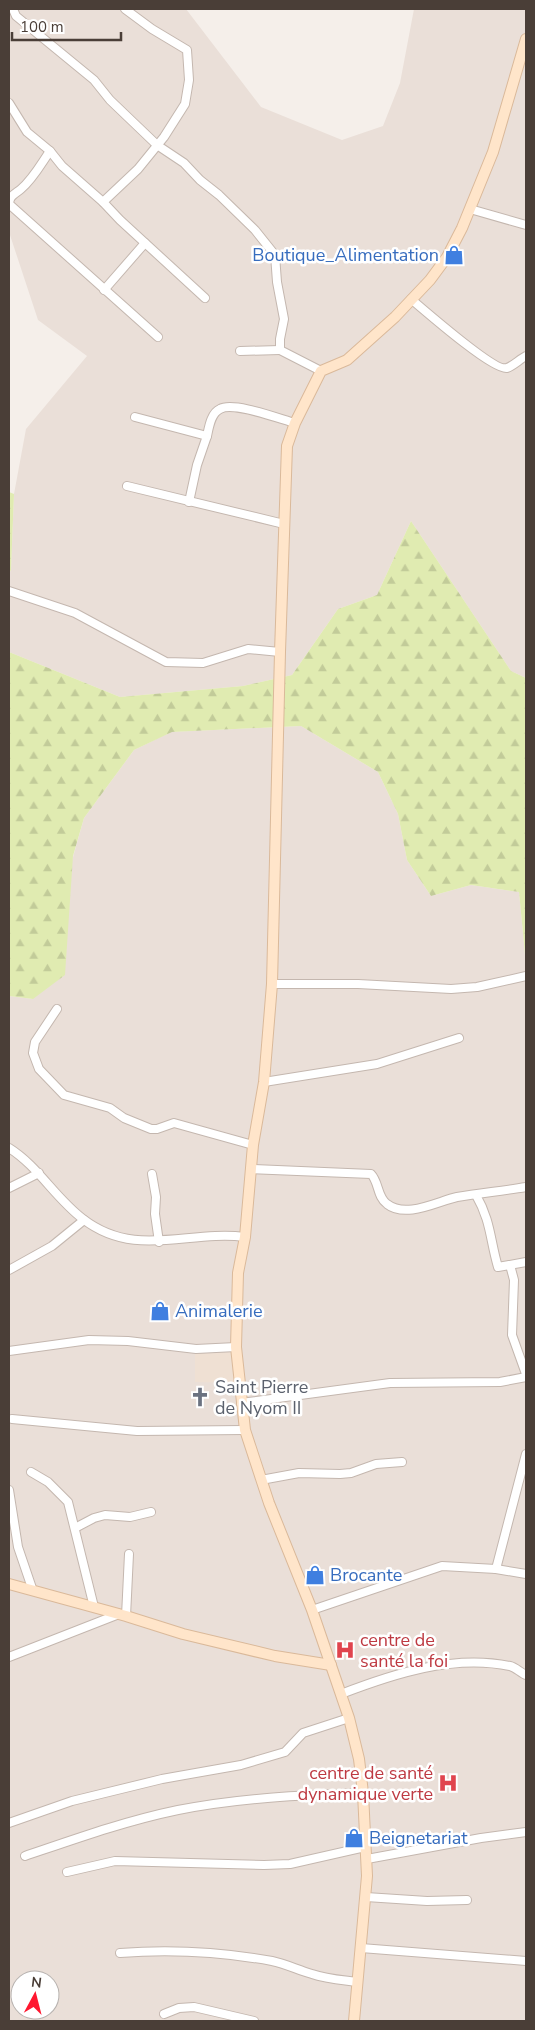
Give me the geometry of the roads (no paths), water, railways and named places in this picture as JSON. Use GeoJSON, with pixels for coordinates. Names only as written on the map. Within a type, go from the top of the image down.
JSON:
{"type":"FeatureCollection","features":[{"type":"Feature","properties":{"kind":"main road"},"geometry":{"type":"LineString","coordinates":[[354,2021],[366,1897],[367,1859],[359,1759],[349,1718],[312,1610],[261,1480],[245,1430],[236,1347],[238,1273],[245,1237],[253,1145],[264,1082],[272,984],[287,446],[321,372],[347,360],[394,317],[430,280],[447,257],[470,209],[493,152],[526,39]]}},
{"type":"Feature","properties":{"kind":"main road"},"geometry":{"type":"LineString","coordinates":[[9,1584],[123,1615],[184,1634],[294,1660],[331,1665]]}},
{"type":"Feature","properties":{"kind":"street"},"geometry":{"type":"LineString","coordinates":[[13,9],[16,16],[94,80],[110,100],[156,145],[184,163],[200,180],[220,195],[255,230],[275,255],[277,282],[284,319],[280,338],[280,350]]}},
{"type":"Feature","properties":{"kind":"street"},"geometry":{"type":"LineString","coordinates":[[103,202],[138,169],[185,104],[189,80],[187,50],[152,29],[125,9]]}},
{"type":"Feature","properties":{"kind":"street"},"geometry":{"type":"LineString","coordinates":[[9,103],[27,132],[50,151],[62,166],[205,298]]}},
{"type":"Feature","properties":{"kind":"street"},"geometry":{"type":"LineString","coordinates":[[50,151],[37,170],[9,199],[9,204],[158,337]]}},
{"type":"Feature","properties":{"kind":"street"},"geometry":{"type":"LineString","coordinates":[[470,209],[526,224]]}},
{"type":"Feature","properties":{"kind":"street"},"geometry":{"type":"LineString","coordinates":[[104,290],[145,243]]}},
{"type":"Feature","properties":{"kind":"street"},"geometry":{"type":"LineString","coordinates":[[411,299],[473,350],[500,368],[507,368],[526,356]]}},
{"type":"Feature","properties":{"kind":"street"},"geometry":{"type":"LineString","coordinates":[[240,351],[280,350],[321,372]]}},
{"type":"Feature","properties":{"kind":"street"},"geometry":{"type":"LineString","coordinates":[[189,502],[197,465],[213,415],[219,409],[226,407],[246,410],[296,423]]}},
{"type":"Feature","properties":{"kind":"street"},"geometry":{"type":"LineString","coordinates":[[135,417],[207,436]]}},
{"type":"Feature","properties":{"kind":"street"},"geometry":{"type":"LineString","coordinates":[[127,486],[284,524]]}},
{"type":"Feature","properties":{"kind":"street"},"geometry":{"type":"LineString","coordinates":[[9,591],[75,612],[166,662],[203,663],[248,649],[280,652]]}},
{"type":"Feature","properties":{"kind":"street"},"geometry":{"type":"LineString","coordinates":[[272,984],[358,984],[451,989],[477,987],[526,976]]}},
{"type":"Feature","properties":{"kind":"street"},"geometry":{"type":"LineString","coordinates":[[57,1009],[35,1042],[33,1053],[39,1069],[64,1095],[110,1108],[124,1118],[151,1129],[174,1123],[253,1145]]}},
{"type":"Feature","properties":{"kind":"street"},"geometry":{"type":"LineString","coordinates":[[264,1082],[377,1064],[459,1038]]}},
{"type":"Feature","properties":{"kind":"street"},"geometry":{"type":"LineString","coordinates":[[9,1148],[40,1173],[65,1204],[84,1220],[118,1238],[159,1242],[218,1235],[245,1237]]}},
{"type":"Feature","properties":{"kind":"street"},"geometry":{"type":"LineString","coordinates":[[251,1169],[371,1174],[386,1204],[404,1209],[420,1208],[457,1197],[526,1187]]}},
{"type":"Feature","properties":{"kind":"street"},"geometry":{"type":"LineString","coordinates":[[9,1188],[40,1173]]}},
{"type":"Feature","properties":{"kind":"street"},"geometry":{"type":"LineString","coordinates":[[152,1174],[156,1197],[155,1214],[159,1242]]}},
{"type":"Feature","properties":{"kind":"street"},"geometry":{"type":"LineString","coordinates":[[476,1195],[488,1221],[498,1267],[526,1262]]}},
{"type":"Feature","properties":{"kind":"street"},"geometry":{"type":"LineString","coordinates":[[9,1270],[52,1246],[84,1220]]}},
{"type":"Feature","properties":{"kind":"street"},"geometry":{"type":"LineString","coordinates":[[241,1403],[390,1383],[500,1382],[526,1376],[512,1335],[514,1280],[510,1265]]}},
{"type":"Feature","properties":{"kind":"street"},"geometry":{"type":"LineString","coordinates":[[9,1351],[89,1340],[128,1341],[196,1348],[236,1347]]}},
{"type":"Feature","properties":{"kind":"street"},"geometry":{"type":"LineString","coordinates":[[12,1419],[137,1431],[245,1430]]}},
{"type":"Feature","properties":{"kind":"street"},"geometry":{"type":"LineString","coordinates":[[496,1569],[526,1454]]}},
{"type":"Feature","properties":{"kind":"street"},"geometry":{"type":"LineString","coordinates":[[261,1480],[299,1473],[351,1473],[376,1464],[402,1462]]}},
{"type":"Feature","properties":{"kind":"street"},"geometry":{"type":"LineString","coordinates":[[31,1472],[44,1479],[68,1502],[94,1607]]}},
{"type":"Feature","properties":{"kind":"street"},"geometry":{"type":"LineString","coordinates":[[9,1490],[18,1547],[32,1591]]}},
{"type":"Feature","properties":{"kind":"street"},"geometry":{"type":"LineString","coordinates":[[75,1528],[94,1518],[105,1515],[130,1517],[151,1512]]}},
{"type":"Feature","properties":{"kind":"street"},"geometry":{"type":"LineString","coordinates":[[9,1657],[123,1615],[130,1554]]}},
{"type":"Feature","properties":{"kind":"street"},"geometry":{"type":"LineString","coordinates":[[312,1610],[442,1566],[496,1569],[526,1574]]}},
{"type":"Feature","properties":{"kind":"street"},"geometry":{"type":"LineString","coordinates":[[341,1694],[425,1668],[447,1664],[509,1666],[526,1675]]}},
{"type":"Feature","properties":{"kind":"street"},"geometry":{"type":"LineString","coordinates":[[9,1823],[72,1801],[162,1779],[241,1765],[285,1752],[303,1733],[349,1718]]}},
{"type":"Feature","properties":{"kind":"street"},"geometry":{"type":"LineString","coordinates":[[25,1856],[124,1823],[178,1810],[288,1796],[363,1794]]}},
{"type":"Feature","properties":{"kind":"street"},"geometry":{"type":"LineString","coordinates":[[367,1859],[481,1838],[526,1832]]}},
{"type":"Feature","properties":{"kind":"street"},"geometry":{"type":"LineString","coordinates":[[67,1872],[115,1861],[149,1864],[197,1862],[264,1866],[290,1864],[365,1847]]}},
{"type":"Feature","properties":{"kind":"street"},"geometry":{"type":"LineString","coordinates":[[366,1897],[427,1901],[467,1900]]}},
{"type":"Feature","properties":{"kind":"street"},"geometry":{"type":"LineString","coordinates":[[361,1948],[526,1961]]}},
{"type":"Feature","properties":{"kind":"street"},"geometry":{"type":"LineString","coordinates":[[120,1953],[148,1951],[200,1952],[271,1961],[311,1974],[357,1982]]}},
{"type":"Feature","properties":{"kind":"street"},"geometry":{"type":"LineString","coordinates":[[164,2014],[179,2008],[194,2007],[254,2021]]}},
{"type":"Feature","properties":{"kind":"place","name":"Boutique_Alimentation"},"geometry":{"type":"Point","coordinates":[454,255]}},
{"type":"Feature","properties":{"kind":"place","name":"Animalerie"},"geometry":{"type":"Point","coordinates":[160,1311]}},
{"type":"Feature","properties":{"kind":"place","name":"Saint Pierre de Nyom II"},"geometry":{"type":"Point","coordinates":[200,1397]}},
{"type":"Feature","properties":{"kind":"place","name":"Brocante"},"geometry":{"type":"Point","coordinates":[315,1575]}},
{"type":"Feature","properties":{"kind":"place","name":"centre de santé la foi"},"geometry":{"type":"Point","coordinates":[345,1650]}},
{"type":"Feature","properties":{"kind":"place","name":"centre de santé dynamique verte"},"geometry":{"type":"Point","coordinates":[448,1783]}},
{"type":"Feature","properties":{"kind":"place","name":"Beignetariat"},"geometry":{"type":"Point","coordinates":[354,1838]}}]}
